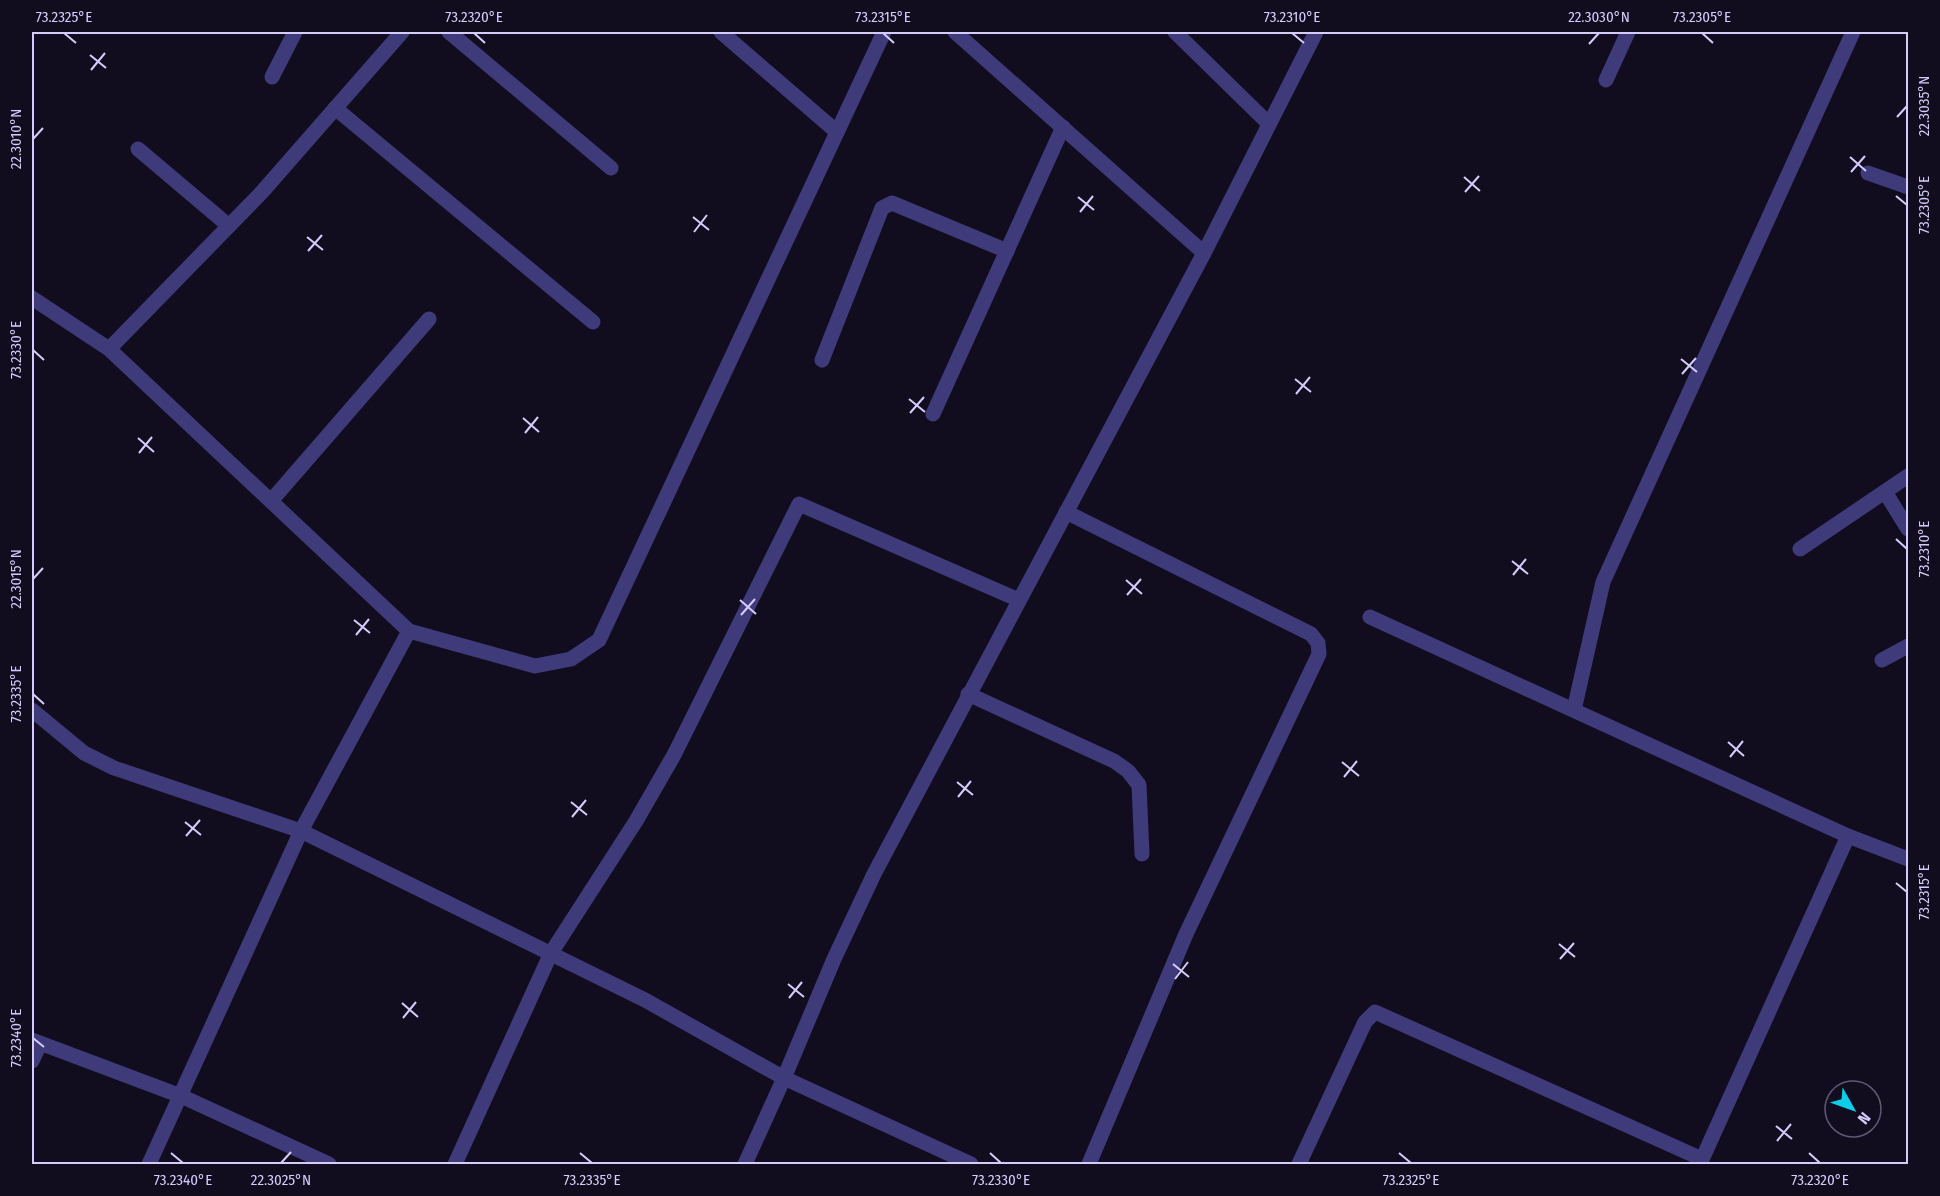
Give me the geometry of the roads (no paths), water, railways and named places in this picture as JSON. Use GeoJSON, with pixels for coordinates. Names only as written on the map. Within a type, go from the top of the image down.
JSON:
{"type":"FeatureCollection","features":[{"type":"Feature","properties":{"kind":"street"},"geometry":{"type":"LineString","coordinates":[[272,76],[295,32]]}},
{"type":"Feature","properties":{"kind":"street"},"geometry":{"type":"LineString","coordinates":[[109,349],[229,226],[402,32]]}},
{"type":"Feature","properties":{"kind":"street"},"geometry":{"type":"LineString","coordinates":[[449,32],[611,168]]}},
{"type":"Feature","properties":{"kind":"street"},"geometry":{"type":"LineString","coordinates":[[721,32],[837,132]]}},
{"type":"Feature","properties":{"kind":"street"},"geometry":{"type":"LineString","coordinates":[[32,298],[109,349],[409,631],[535,666],[570,659],[599,640],[884,32]]}},
{"type":"Feature","properties":{"kind":"street"},"geometry":{"type":"LineString","coordinates":[[955,32],[1204,253]]}},
{"type":"Feature","properties":{"kind":"street"},"geometry":{"type":"LineString","coordinates":[[1175,32],[1269,124]]}},
{"type":"Feature","properties":{"kind":"street"},"geometry":{"type":"LineString","coordinates":[[745,1164],[834,959],[874,874],[1204,253],[1316,32]]}},
{"type":"Feature","properties":{"kind":"street"},"geometry":{"type":"LineString","coordinates":[[1606,80],[1628,32]]}},
{"type":"Feature","properties":{"kind":"street"},"geometry":{"type":"LineString","coordinates":[[1574,710],[1603,582],[1853,32]]}},
{"type":"Feature","properties":{"kind":"street"},"geometry":{"type":"LineString","coordinates":[[335,108],[593,322]]}},
{"type":"Feature","properties":{"kind":"street"},"geometry":{"type":"LineString","coordinates":[[933,414],[1063,127]]}},
{"type":"Feature","properties":{"kind":"street"},"geometry":{"type":"LineString","coordinates":[[138,149],[229,226]]}},
{"type":"Feature","properties":{"kind":"street"},"geometry":{"type":"LineString","coordinates":[[1868,173],[1908,187]]}},
{"type":"Feature","properties":{"kind":"street"},"geometry":{"type":"LineString","coordinates":[[822,360],[882,208],[886,204],[892,202],[1007,251]]}},
{"type":"Feature","properties":{"kind":"street"},"geometry":{"type":"LineString","coordinates":[[271,501],[429,319]]}},
{"type":"Feature","properties":{"kind":"street"},"geometry":{"type":"LineString","coordinates":[[1800,549],[1908,476]]}},
{"type":"Feature","properties":{"kind":"street"},"geometry":{"type":"LineString","coordinates":[[1885,492],[1908,529]]}},
{"type":"Feature","properties":{"kind":"street"},"geometry":{"type":"LineString","coordinates":[[455,1164],[551,953],[636,821],[674,755],[799,504],[1019,600]]}},
{"type":"Feature","properties":{"kind":"street"},"geometry":{"type":"LineString","coordinates":[[1066,512],[1311,634],[1318,643],[1319,654],[1186,934],[1089,1164]]}},
{"type":"Feature","properties":{"kind":"street"},"geometry":{"type":"LineString","coordinates":[[1370,617],[1848,836],[1908,859]]}},
{"type":"Feature","properties":{"kind":"street"},"geometry":{"type":"LineString","coordinates":[[149,1164],[300,831],[409,631]]}},
{"type":"Feature","properties":{"kind":"street"},"geometry":{"type":"LineString","coordinates":[[1882,660],[1908,646]]}},
{"type":"Feature","properties":{"kind":"street"},"geometry":{"type":"LineString","coordinates":[[968,694],[1114,761],[1128,771],[1139,785],[1142,854]]}},
{"type":"Feature","properties":{"kind":"street"},"geometry":{"type":"LineString","coordinates":[[32,710],[84,753],[114,768],[300,831],[645,1000],[784,1078],[971,1164]]}},
{"type":"Feature","properties":{"kind":"street"},"geometry":{"type":"LineString","coordinates":[[1299,1164],[1365,1022],[1375,1012],[1701,1162],[1848,836]]}},
{"type":"Feature","properties":{"kind":"street"},"geometry":{"type":"LineString","coordinates":[[32,1060],[36,1042],[181,1096],[320,1163]]}}]}
